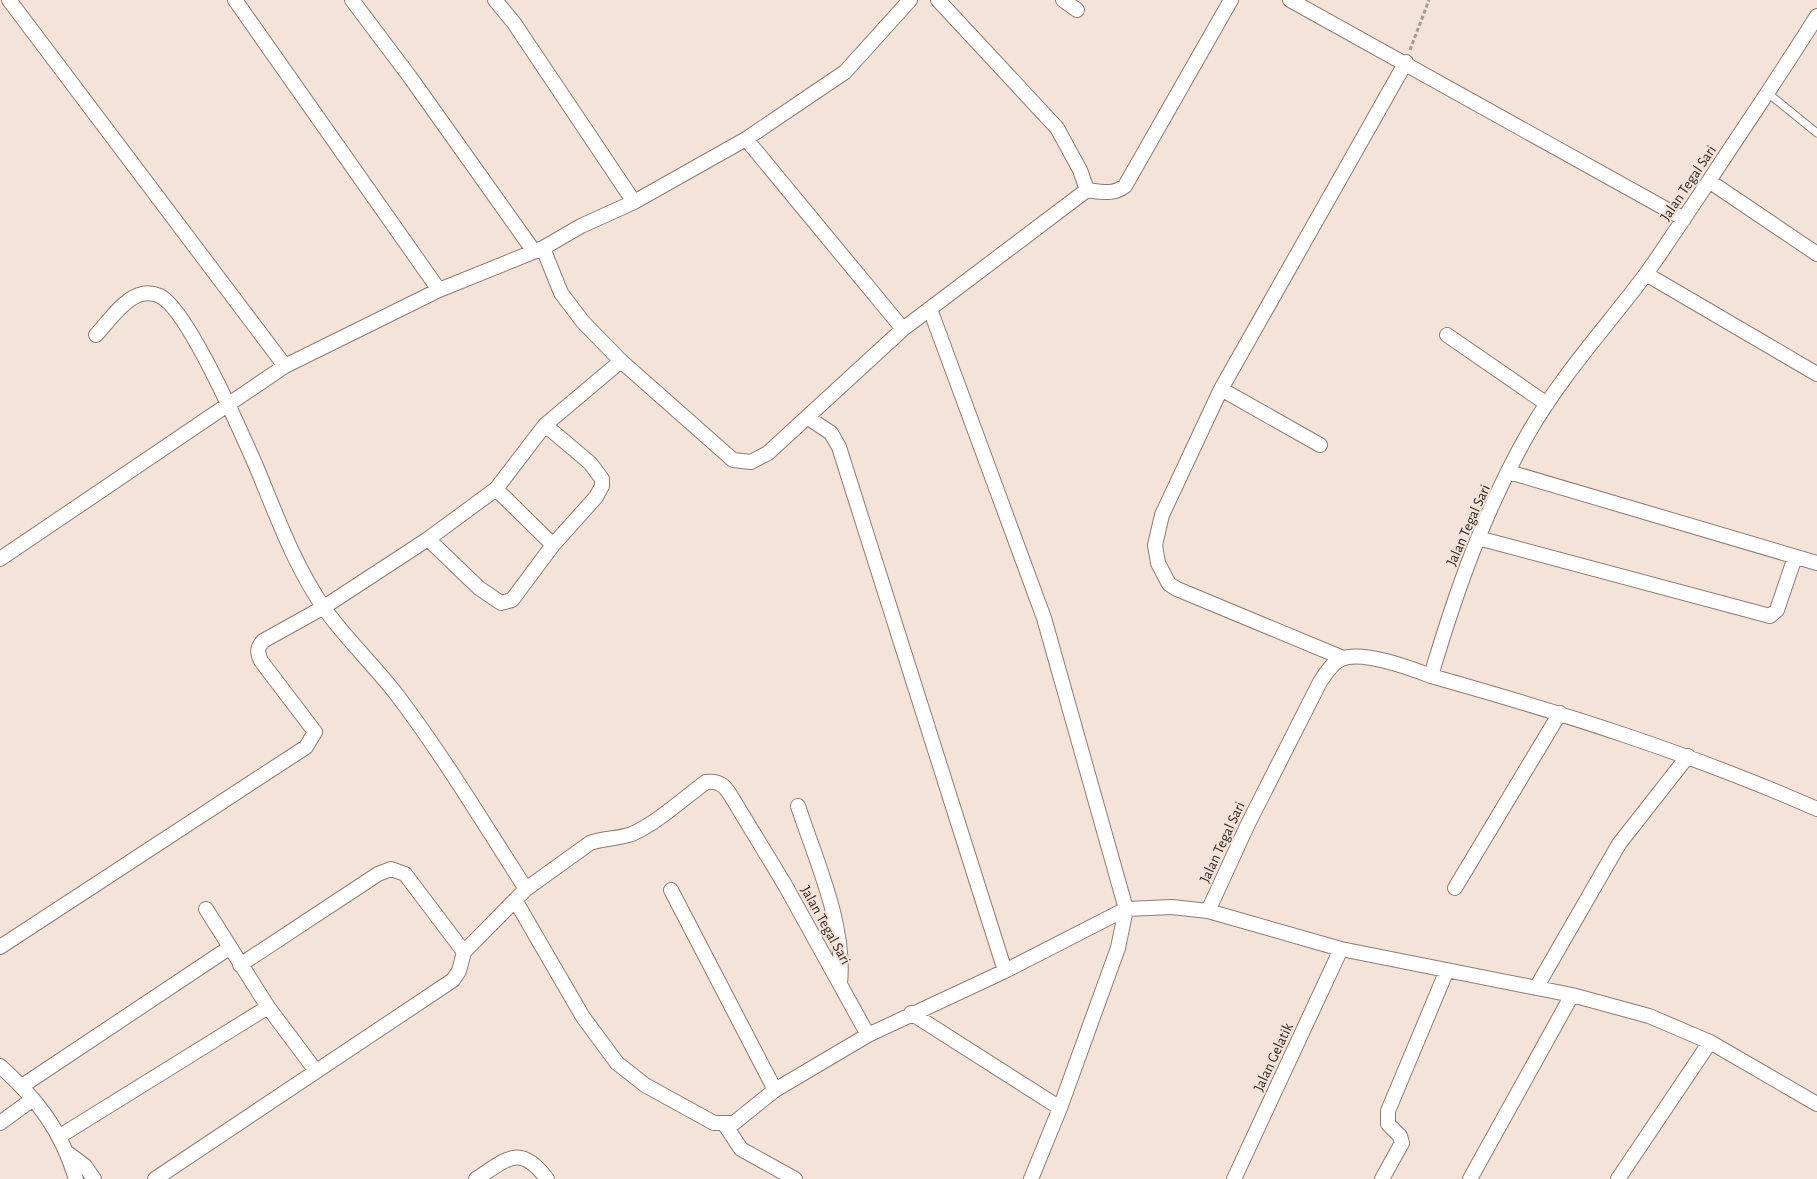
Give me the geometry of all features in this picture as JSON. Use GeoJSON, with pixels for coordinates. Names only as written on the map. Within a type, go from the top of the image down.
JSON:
{"type":"FeatureCollection","features":[{"type":"Feature","properties":{"kind":"street"},"geometry":{"type":"LineString","coordinates":[[9,0],[285,366]]}},
{"type":"Feature","properties":{"kind":"street"},"geometry":{"type":"LineString","coordinates":[[235,0],[439,290]]}},
{"type":"Feature","properties":{"kind":"street"},"geometry":{"type":"LineString","coordinates":[[352,0],[538,249],[571,308],[621,361],[733,460],[743,462],[758,460],[768,453],[902,329],[1087,190],[1109,193],[1118,192],[1126,186],[1231,0]]}},
{"type":"Feature","properties":{"kind":"street"},"geometry":{"type":"LineString","coordinates":[[495,0],[514,23],[634,202]]}},
{"type":"Feature","properties":{"kind":"street"},"geometry":{"type":"LineString","coordinates":[[0,559],[285,366],[439,290],[538,249],[581,226],[634,202],[746,140],[844,72],[909,0]]}},
{"type":"Feature","properties":{"kind":"street"},"geometry":{"type":"LineString","coordinates":[[938,0],[1057,128],[1080,170],[1087,190]]}},
{"type":"Feature","properties":{"kind":"street"},"geometry":{"type":"LineString","coordinates":[[1063,0],[1077,10]]}},
{"type":"Feature","properties":{"kind":"street"},"geometry":{"type":"LineString","coordinates":[[1290,0],[1406,62],[1684,219]]}},
{"type":"Feature","properties":{"kind":"street","name":"Jalan Tegal Sari"},"geometry":{"type":"LineString","coordinates":[[1431,676],[1461,582],[1478,538],[1509,472],[1547,404],[1646,274],[1769,94],[1817,16]]}},
{"type":"Feature","properties":{"kind":"street"},"geometry":{"type":"LineString","coordinates":[[1406,62],[1221,389],[1162,515],[1155,546],[1160,569],[1170,584],[1192,597],[1343,658],[1374,659],[1560,713],[1688,756],[1736,774],[1817,809]]}},
{"type":"Feature","properties":{"kind":"street"},"geometry":{"type":"LineString","coordinates":[[746,140],[902,329]]}},
{"type":"Feature","properties":{"kind":"street"},"geometry":{"type":"LineString","coordinates":[[1709,181],[1817,254]]}},
{"type":"Feature","properties":{"kind":"street"},"geometry":{"type":"LineString","coordinates":[[1646,274],[1817,374]]}},
{"type":"Feature","properties":{"kind":"street"},"geometry":{"type":"LineString","coordinates":[[96,335],[135,295],[149,292],[162,297],[181,319],[229,403],[290,546],[324,607],[397,696],[444,761],[526,888],[464,952],[459,971],[453,980],[155,1179]]}},
{"type":"Feature","properties":{"kind":"street"},"geometry":{"type":"LineString","coordinates":[[930,309],[1044,618],[1126,909],[1118,948],[1060,1108],[1031,1179]]}},
{"type":"Feature","properties":{"kind":"street"},"geometry":{"type":"LineString","coordinates":[[1447,335],[1547,404]]}},
{"type":"Feature","properties":{"kind":"street"},"geometry":{"type":"LineString","coordinates":[[0,947],[306,747],[315,732],[258,653],[263,641],[324,607],[428,539],[496,489],[545,425],[621,361]]}},
{"type":"Feature","properties":{"kind":"street"},"geometry":{"type":"LineString","coordinates":[[1221,389],[1320,445]]}},
{"type":"Feature","properties":{"kind":"street"},"geometry":{"type":"LineString","coordinates":[[807,417],[831,433],[839,447],[1005,971]]}},
{"type":"Feature","properties":{"kind":"street"},"geometry":{"type":"LineString","coordinates":[[428,539],[473,583],[501,603],[512,600],[553,545],[586,510],[602,486],[602,479],[590,463],[545,425]]}},
{"type":"Feature","properties":{"kind":"street"},"geometry":{"type":"LineString","coordinates":[[1509,472],[1817,563]]}},
{"type":"Feature","properties":{"kind":"street"},"geometry":{"type":"LineString","coordinates":[[496,489],[553,545]]}},
{"type":"Feature","properties":{"kind":"street"},"geometry":{"type":"LineString","coordinates":[[1478,538],[1770,616],[1777,610],[1795,557]]}},
{"type":"Feature","properties":{"kind":"street","name":"Jalan Tegal Sari"},"geometry":{"type":"LineString","coordinates":[[1208,911],[1248,824],[1320,682],[1335,663],[1343,658]]}},
{"type":"Feature","properties":{"kind":"street"},"geometry":{"type":"LineString","coordinates":[[1455,888],[1560,713]]}},
{"type":"Feature","properties":{"kind":"street"},"geometry":{"type":"LineString","coordinates":[[1536,988],[1619,844],[1688,756]]}},
{"type":"Feature","properties":{"kind":"street","name":"Jalan Tegal Sari"},"geometry":{"type":"LineString","coordinates":[[526,888],[590,843],[626,836],[639,830],[706,782],[718,782],[725,787],[785,885],[868,1034]]}},
{"type":"Feature","properties":{"kind":"street"},"geometry":{"type":"LineString","coordinates":[[798,806],[834,918],[842,958],[840,984]]}},
{"type":"Feature","properties":{"kind":"street"},"geometry":{"type":"LineString","coordinates":[[240,965],[378,874],[391,868],[405,874],[464,952]]}},
{"type":"Feature","properties":{"kind":"street"},"geometry":{"type":"LineString","coordinates":[[671,890],[775,1090]]}},
{"type":"Feature","properties":{"kind":"street"},"geometry":{"type":"LineString","coordinates":[[515,900],[583,1017],[617,1063],[654,1090],[714,1123],[724,1125],[734,1123],[775,1090],[868,1034],[911,1013],[1005,971],[1126,909],[1172,907],[1208,911],[1341,948],[1572,995],[1650,1016],[1710,1042],[1817,1104]]}},
{"type":"Feature","properties":{"kind":"street"},"geometry":{"type":"LineString","coordinates":[[206,909],[268,1007],[316,1071]]}},
{"type":"Feature","properties":{"kind":"street"},"geometry":{"type":"LineString","coordinates":[[22,1086],[229,948]]}},
{"type":"Feature","properties":{"kind":"street","name":"Jalan Gelatik"},"geometry":{"type":"LineString","coordinates":[[1234,1179],[1341,948]]}},
{"type":"Feature","properties":{"kind":"street"},"geometry":{"type":"LineString","coordinates":[[1382,1179],[1402,1143],[1400,1136],[1388,1124],[1388,1111],[1447,970]]}},
{"type":"Feature","properties":{"kind":"street"},"geometry":{"type":"LineString","coordinates":[[1470,1179],[1572,995]]}},
{"type":"Feature","properties":{"kind":"street"},"geometry":{"type":"LineString","coordinates":[[60,1136],[268,1007]]}},
{"type":"Feature","properties":{"kind":"street"},"geometry":{"type":"LineString","coordinates":[[911,1013],[1060,1108]]}},
{"type":"Feature","properties":{"kind":"street"},"geometry":{"type":"LineString","coordinates":[[1618,1179],[1710,1042]]}},
{"type":"Feature","properties":{"kind":"street"},"geometry":{"type":"LineString","coordinates":[[0,1066],[22,1086],[60,1136],[69,1154],[76,1179]]}},
{"type":"Feature","properties":{"kind":"street"},"geometry":{"type":"LineString","coordinates":[[0,1123],[33,1099]]}},
{"type":"Feature","properties":{"kind":"street"},"geometry":{"type":"LineString","coordinates":[[724,1125],[741,1149],[795,1179]]}},
{"type":"Feature","properties":{"kind":"street"},"geometry":{"type":"LineString","coordinates":[[69,1154],[85,1166],[94,1179]]}},
{"type":"Feature","properties":{"kind":"street"},"geometry":{"type":"LineString","coordinates":[[476,1179],[510,1157],[528,1160],[547,1179]]}},
{"type":"Feature","properties":{"kind":"lane"},"geometry":{"type":"LineString","coordinates":[[1769,94],[1817,133]]}},
{"type":"Feature","properties":{"kind":"path"},"geometry":{"type":"LineString","coordinates":[[1406,62],[1429,0]]}}]}
